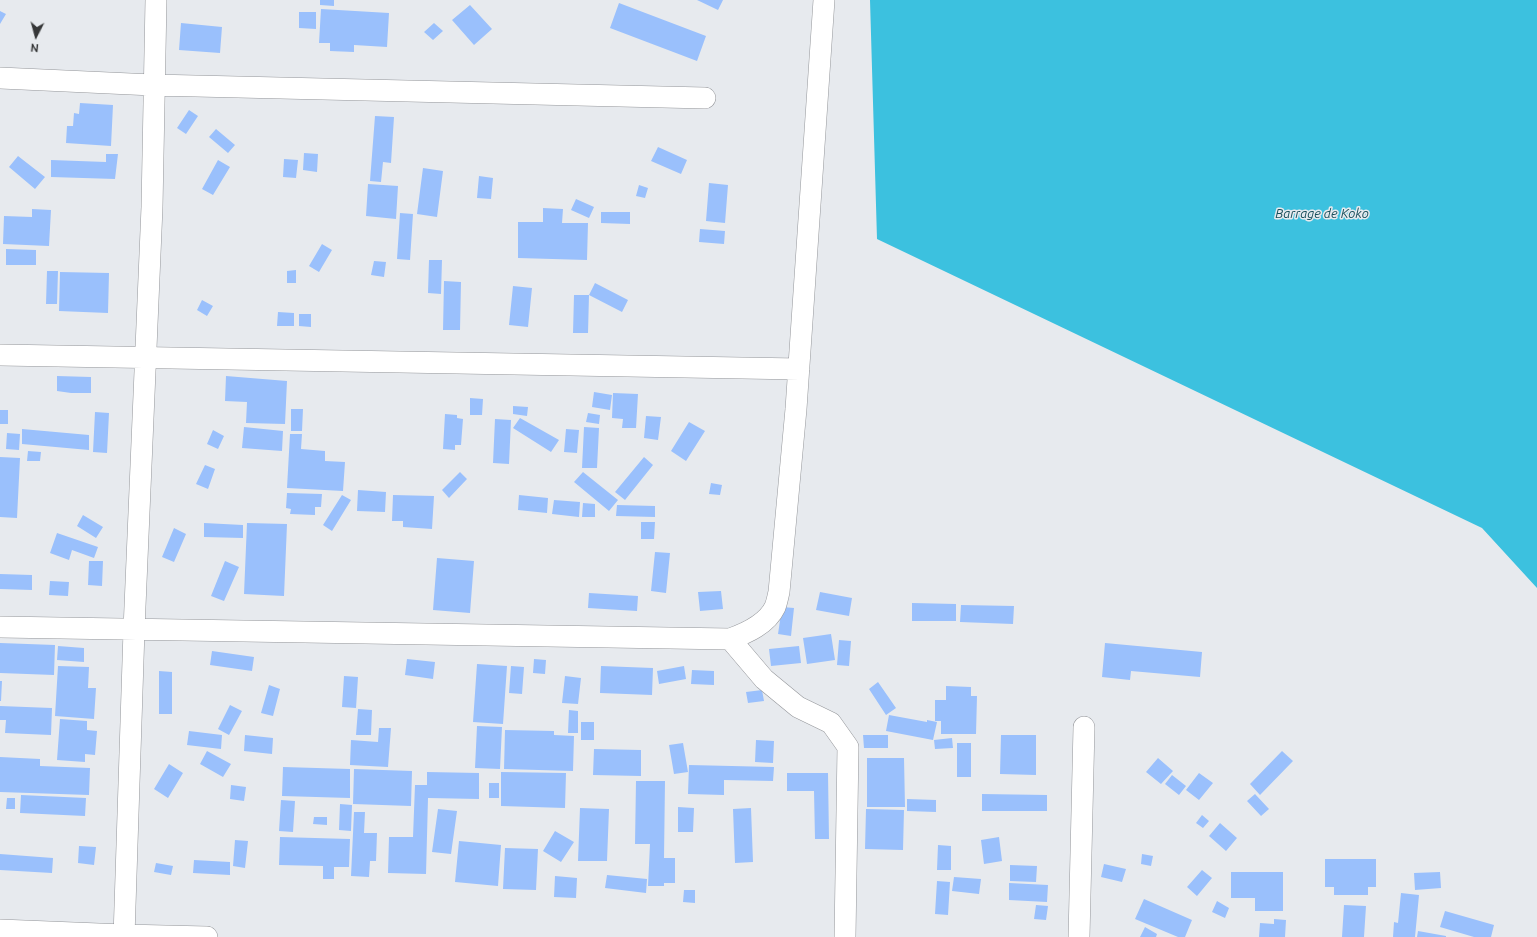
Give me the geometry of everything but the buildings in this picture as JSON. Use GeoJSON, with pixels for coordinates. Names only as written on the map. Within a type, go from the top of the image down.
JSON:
{"type":"FeatureCollection","features":[{"type":"Feature","properties":{"kind":"street"},"geometry":{"type":"LineString","coordinates":[[124,936],[134,630],[152,207],[153,84],[156,0]]}},
{"type":"Feature","properties":{"kind":"street"},"geometry":{"type":"LineString","coordinates":[[0,627],[730,639],[750,632],[775,608],[779,592],[799,369],[824,0]]}},
{"type":"Feature","properties":{"kind":"street"},"geometry":{"type":"LineString","coordinates":[[0,78],[153,84],[705,98]]}},
{"type":"Feature","properties":{"kind":"street"},"geometry":{"type":"LineString","coordinates":[[0,355],[799,369]]}},
{"type":"Feature","properties":{"kind":"street"},"geometry":{"type":"LineString","coordinates":[[730,639],[764,680],[798,707],[831,723],[848,747],[845,937]]}},
{"type":"Feature","properties":{"kind":"street"},"geometry":{"type":"LineString","coordinates":[[1079,937],[1084,727]]}},
{"type":"Feature","properties":{"kind":"street"},"geometry":{"type":"LineString","coordinates":[[0,930],[124,936],[208,937]]}},
{"type":"Feature","properties":{"kind":"water","name":"Barrage de Koko"},"geometry":{"type":"Polygon","coordinates":[[[870,0],[1537,0],[1537,588],[1482,528],[877,239],[870,0]]]}}]}
